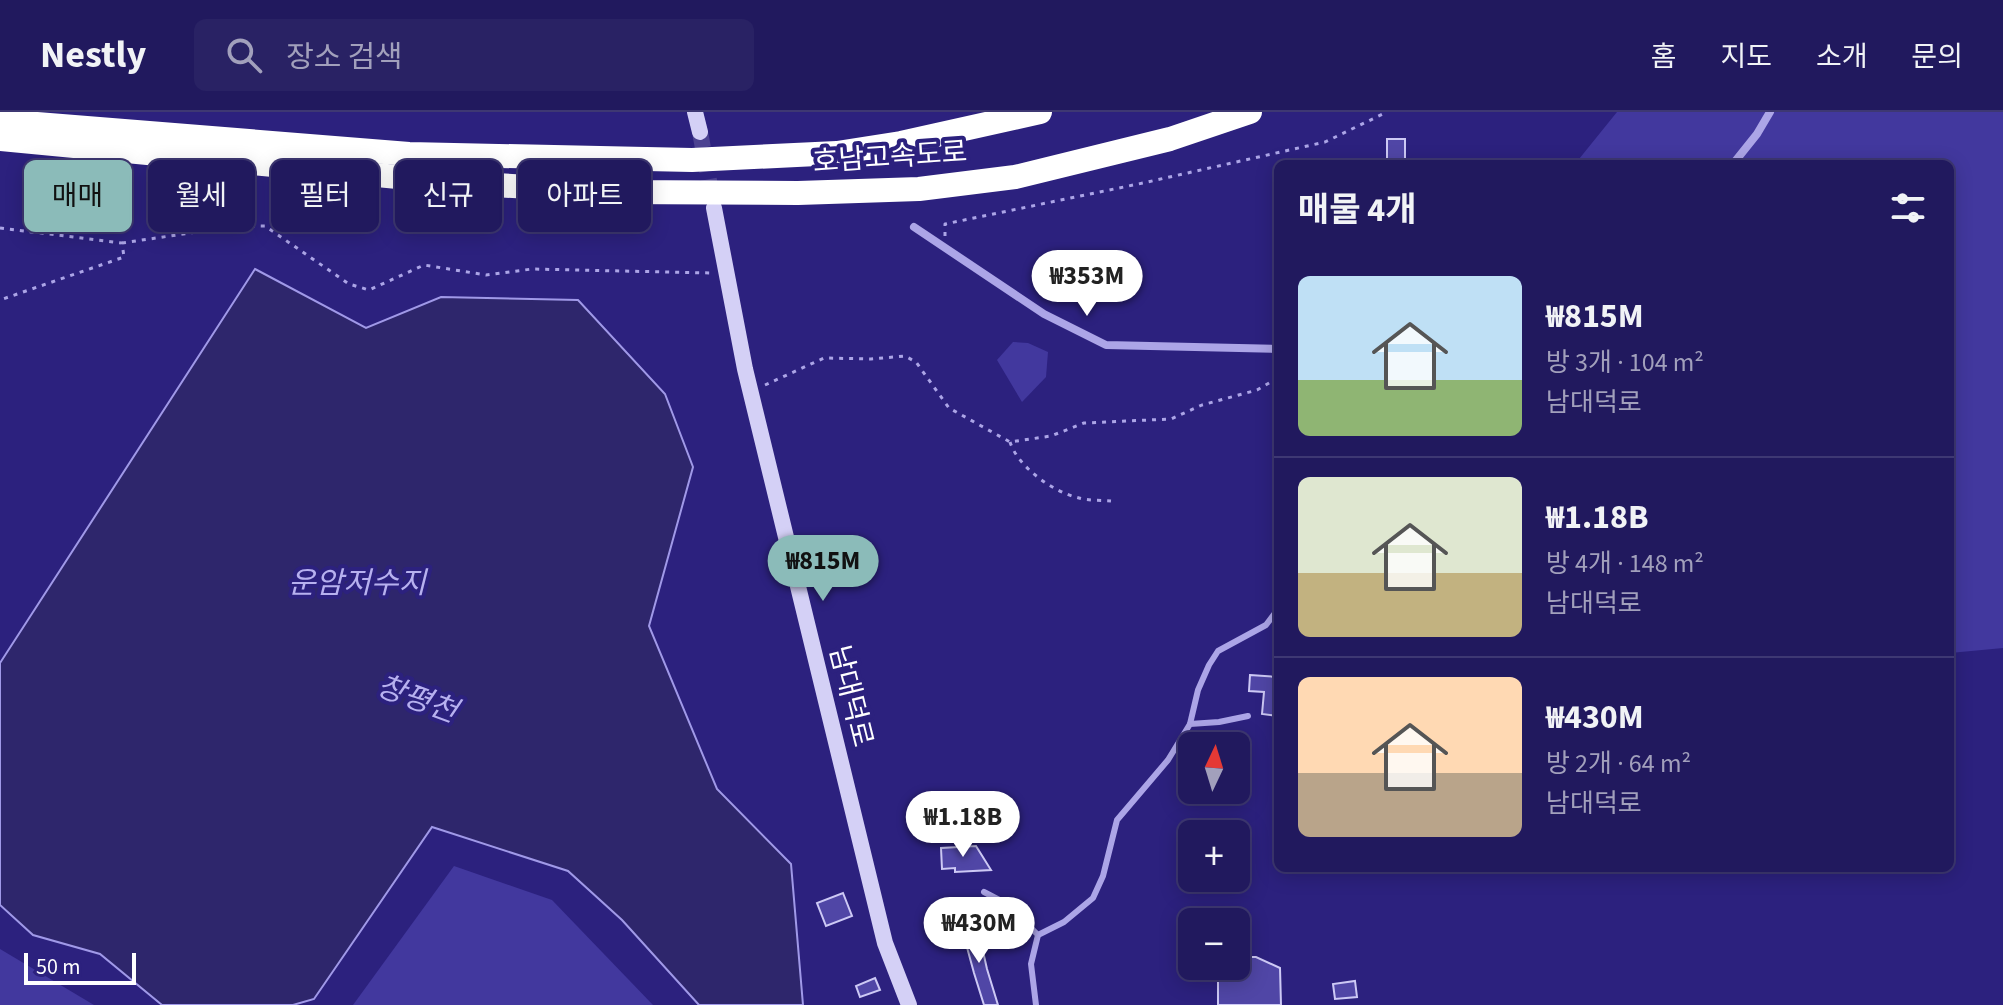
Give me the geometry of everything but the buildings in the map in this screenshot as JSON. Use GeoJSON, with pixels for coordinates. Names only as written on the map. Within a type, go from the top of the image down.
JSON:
{"type":"FeatureCollection","features":[{"type":"Feature","properties":{"kind":"highway","name":"호남고속도로"},"geometry":{"type":"LineString","coordinates":[[0,121],[409,154],[692,160],[837,153],[1040,112]]}},
{"type":"Feature","properties":{"kind":"highway","name":"호남고속도로"},"geometry":{"type":"LineString","coordinates":[[0,139],[460,183],[616,192],[798,193],[919,189],[1015,177],[1170,139],[1250,112]]}},
{"type":"Feature","properties":{"kind":"highway"},"geometry":{"type":"LineString","coordinates":[[0,148],[114,150]]}},
{"type":"Feature","properties":{"kind":"main road"},"geometry":{"type":"LineString","coordinates":[[695,112],[700,132]]}},
{"type":"Feature","properties":{"kind":"main road","name":"남대덕로"},"geometry":{"type":"LineString","coordinates":[[714,208],[751,391],[885,943],[909,1005]]}},
{"type":"Feature","properties":{"kind":"street"},"geometry":{"type":"LineString","coordinates":[[1736,160],[1770,112]]}},
{"type":"Feature","properties":{"kind":"street"},"geometry":{"type":"LineString","coordinates":[[914,227],[1044,314],[1106,345],[1274,349]]}},
{"type":"Feature","properties":{"kind":"lane"},"geometry":{"type":"LineString","coordinates":[[1036,1005],[1031,964],[1038,935],[1064,922],[1093,898],[1103,876],[1117,820],[1168,760],[1190,724],[1198,690],[1218,651],[1266,625],[1274,614]]}},
{"type":"Feature","properties":{"kind":"lane"},"geometry":{"type":"LineString","coordinates":[[1190,724],[1248,716]]}},
{"type":"Feature","properties":{"kind":"lane"},"geometry":{"type":"LineString","coordinates":[[984,892],[1007,904],[1038,935]]}},
{"type":"Feature","properties":{"kind":"path"},"geometry":{"type":"LineString","coordinates":[[945,247],[945,224],[1325,142],[1387,112]]}},
{"type":"Feature","properties":{"kind":"path"},"geometry":{"type":"LineString","coordinates":[[0,228],[122,243],[238,226],[265,226],[349,284],[369,290],[424,265],[486,275],[532,269],[727,273]]}},
{"type":"Feature","properties":{"kind":"path"},"geometry":{"type":"LineString","coordinates":[[0,300],[124,257],[122,243]]}},
{"type":"Feature","properties":{"kind":"path"},"geometry":{"type":"LineString","coordinates":[[751,391],[824,358],[905,356],[916,362],[949,408],[1010,442],[1051,436],[1084,423],[1171,419],[1202,405],[1257,390],[1274,380]]}},
{"type":"Feature","properties":{"kind":"path"},"geometry":{"type":"LineString","coordinates":[[1010,442],[1015,456],[1029,471],[1079,498],[1112,501]]}},
{"type":"Feature","properties":{"kind":"shaded area"},"geometry":{"type":"Polygon","coordinates":[[[1617,112],[2003,112],[2003,648],[1954,653],[1954,160],[1578,160],[1617,112]]]}},
{"type":"Feature","properties":{"kind":"shaded area"},"geometry":{"type":"Polygon","coordinates":[[[1013,342],[1028,343],[1048,352],[1046,377],[1022,402],[997,360],[1013,342]]]}},
{"type":"Feature","properties":{"kind":"shaded area"},"geometry":{"type":"Polygon","coordinates":[[[454,866],[552,900],[653,1005],[353,1005],[454,866]]]}},
{"type":"Feature","properties":{"kind":"shaded area"},"geometry":{"type":"Polygon","coordinates":[[[0,949],[94,1005],[0,1005],[0,949]]]}},
{"type":"Feature","properties":{"kind":"water","name":"운암저수지"},"geometry":{"type":"Polygon","coordinates":[[[255,269],[366,328],[441,297],[578,300],[665,394],[693,467],[649,626],[717,789],[791,864],[803,1005],[699,1005],[622,920],[568,871],[432,827],[314,999],[293,1005],[162,1005],[100,954],[33,935],[0,905],[0,663],[255,269]]]}},
{"type":"Feature","properties":{"kind":"tunnel"},"geometry":{"type":"LineString","coordinates":[[700,132],[713,202]]}},
{"type":"Feature","properties":{"kind":"water label","name":"창평천"},"geometry":{"type":"Point","coordinates":[417,699]}}]}
